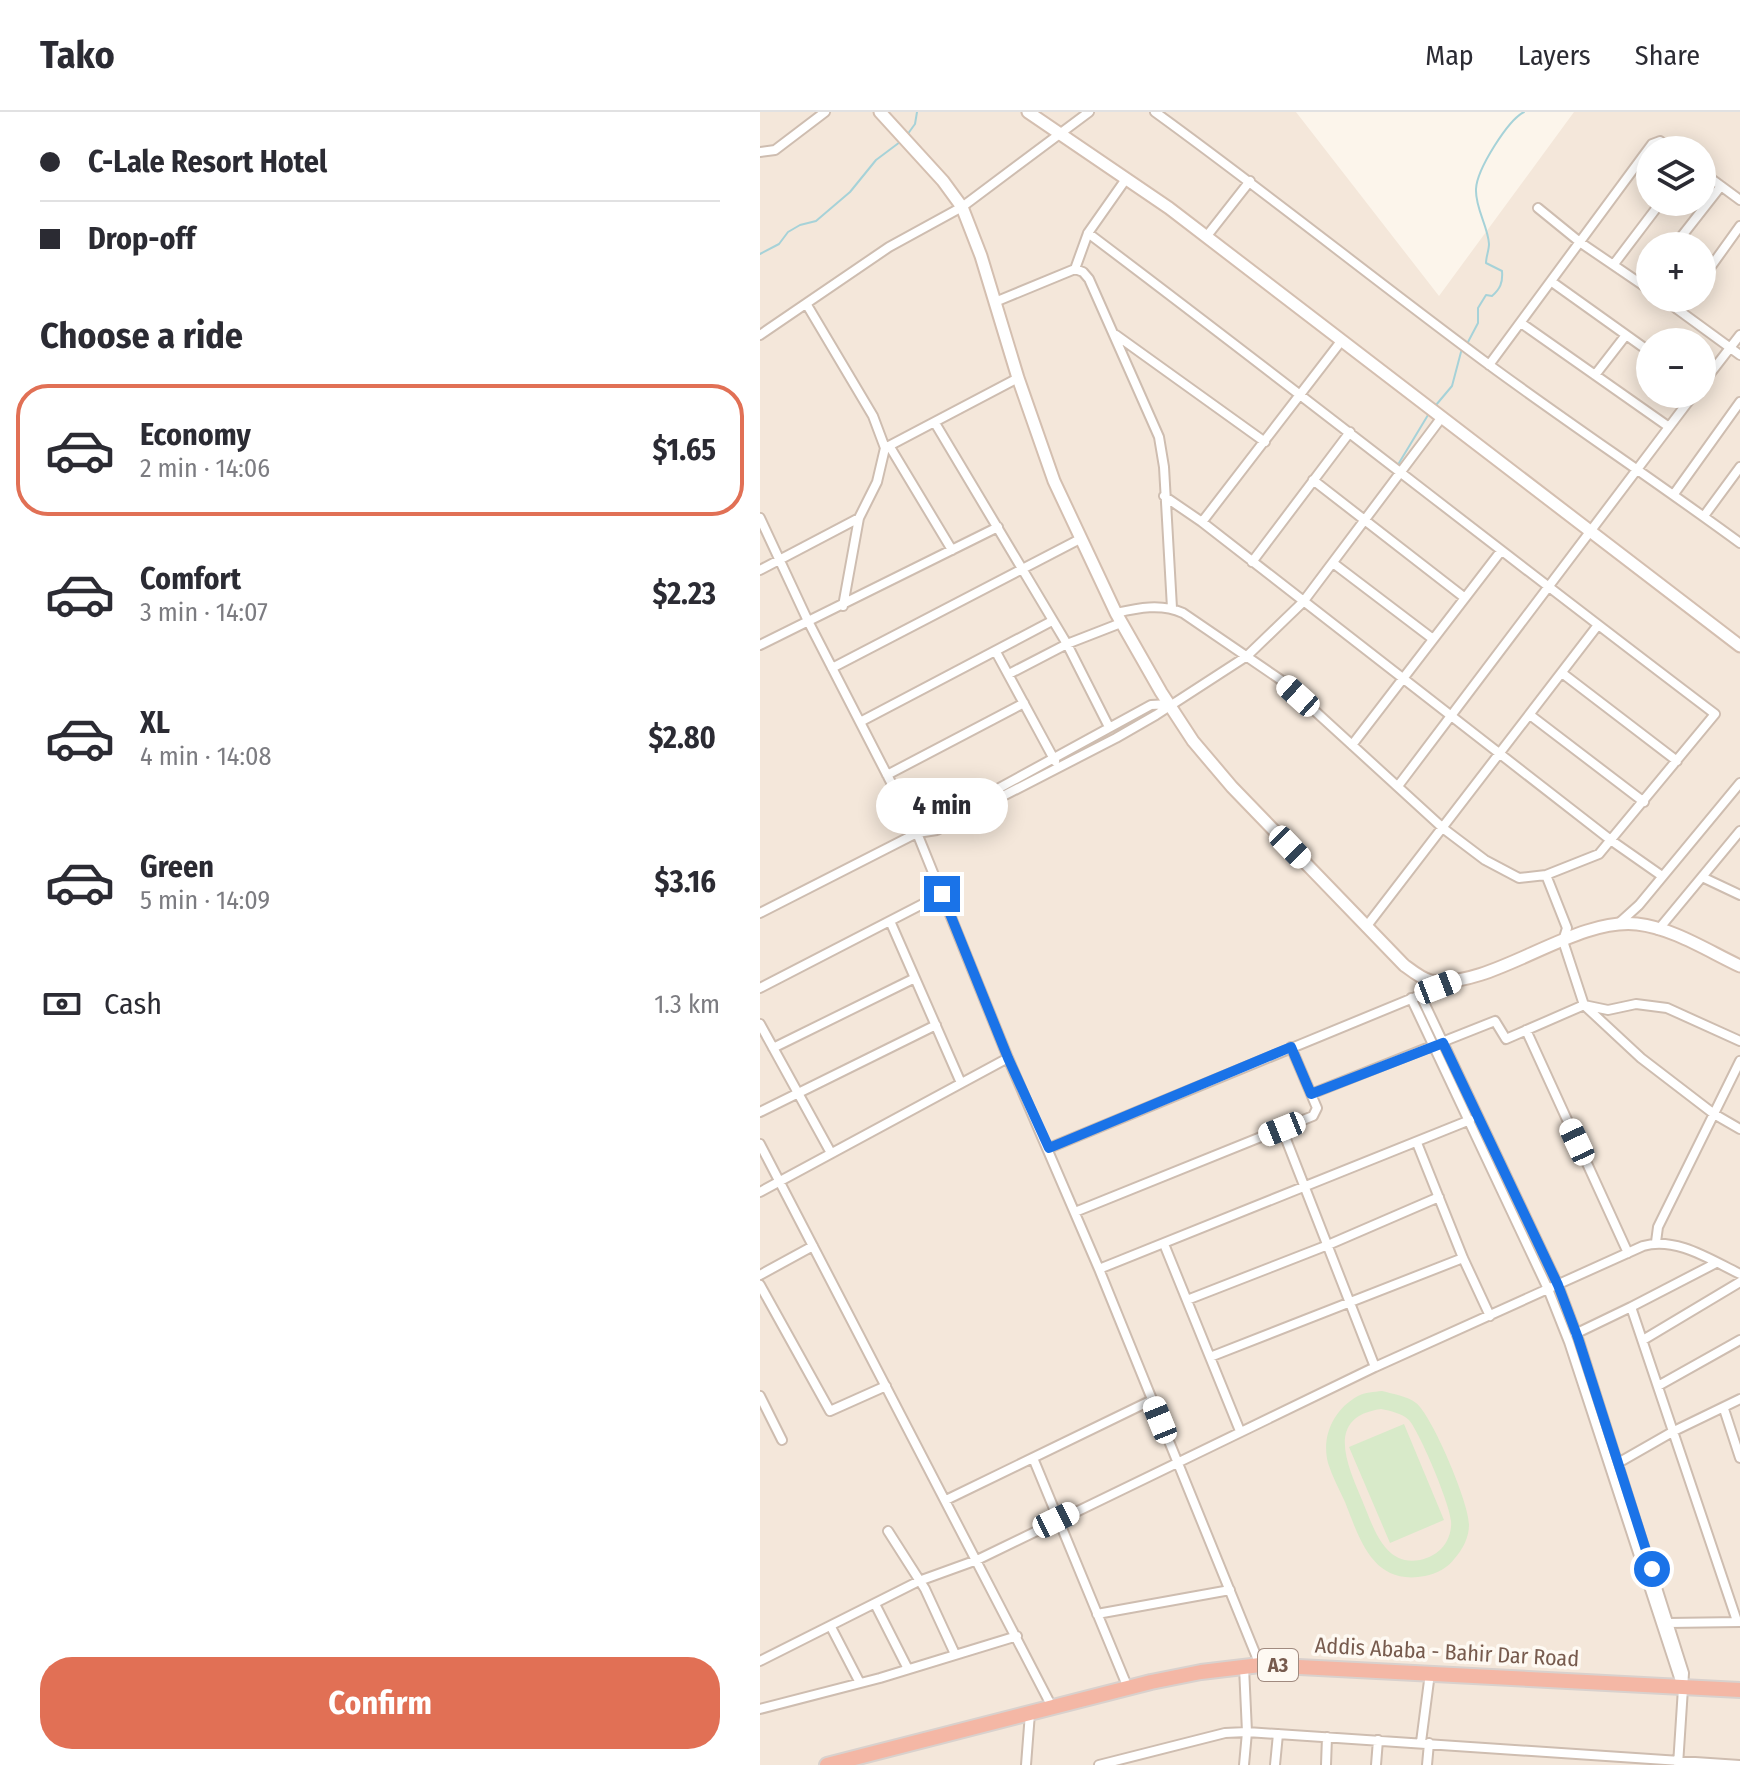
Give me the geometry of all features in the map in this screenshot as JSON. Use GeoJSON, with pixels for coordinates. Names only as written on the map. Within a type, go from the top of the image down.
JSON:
{"type":"FeatureCollection","features":[{"type":"Feature","properties":{"kind":"highway","name":"Addis Ababa - Bahir Dar Road"},"geometry":{"type":"LineString","coordinates":[[827,1765],[1128,1688],[1201,1672],[1260,1665],[1740,1690]]}},
{"type":"Feature","properties":{"kind":"street"},"geometry":{"type":"LineString","coordinates":[[760,152],[775,150],[825,112]]}},
{"type":"Feature","properties":{"kind":"street"},"geometry":{"type":"LineString","coordinates":[[880,112],[943,181],[962,207],[1054,481],[1119,618],[1193,741],[1232,787],[1404,965],[1428,981],[1455,980]]}},
{"type":"Feature","properties":{"kind":"street"},"geometry":{"type":"LineString","coordinates":[[1028,112],[1206,237],[1740,646]]}},
{"type":"Feature","properties":{"kind":"street"},"geometry":{"type":"LineString","coordinates":[[760,335],[889,247],[962,207],[1089,112]]}},
{"type":"Feature","properties":{"kind":"street"},"geometry":{"type":"LineString","coordinates":[[1155,112],[1489,365],[1739,540]]}},
{"type":"Feature","properties":{"kind":"street"},"geometry":{"type":"LineString","coordinates":[[1489,365],[1636,166]]}},
{"type":"Feature","properties":{"kind":"street"},"geometry":{"type":"LineString","coordinates":[[1075,269],[1088,233],[1126,179]]}},
{"type":"Feature","properties":{"kind":"street"},"geometry":{"type":"LineString","coordinates":[[1206,237],[1250,181]]}},
{"type":"Feature","properties":{"kind":"street"},"geometry":{"type":"LineString","coordinates":[[1716,182],[1740,200]]}},
{"type":"Feature","properties":{"kind":"street"},"geometry":{"type":"LineString","coordinates":[[1685,232],[1721,186]]}},
{"type":"Feature","properties":{"kind":"street"},"geometry":{"type":"LineString","coordinates":[[1538,208],[1581,243],[1636,277]]}},
{"type":"Feature","properties":{"kind":"street"},"geometry":{"type":"LineString","coordinates":[[1614,264],[1650,216]]}},
{"type":"Feature","properties":{"kind":"street"},"geometry":{"type":"LineString","coordinates":[[1716,259],[1740,226]]}},
{"type":"Feature","properties":{"kind":"street"},"geometry":{"type":"LineString","coordinates":[[1009,674],[1142,607],[1172,608],[1281,680],[1444,829],[1485,860],[1519,878],[1546,875],[1599,854],[1715,714],[1549,589],[1302,394],[1088,233]]}},
{"type":"Feature","properties":{"kind":"street"},"geometry":{"type":"LineString","coordinates":[[995,302],[1075,269],[1089,279],[1159,437],[1164,467],[1172,608]]}},
{"type":"Feature","properties":{"kind":"street"},"geometry":{"type":"LineString","coordinates":[[1552,282],[1636,342]]}},
{"type":"Feature","properties":{"kind":"street"},"geometry":{"type":"LineString","coordinates":[[807,305],[873,416],[887,448],[952,550]]}},
{"type":"Feature","properties":{"kind":"street"},"geometry":{"type":"LineString","coordinates":[[1681,312],[1740,355]]}},
{"type":"Feature","properties":{"kind":"street"},"geometry":{"type":"LineString","coordinates":[[1521,323],[1669,427]]}},
{"type":"Feature","properties":{"kind":"street"},"geometry":{"type":"LineString","coordinates":[[1113,333],[1265,442]]}},
{"type":"Feature","properties":{"kind":"street"},"geometry":{"type":"LineString","coordinates":[[1595,375],[1626,335]]}},
{"type":"Feature","properties":{"kind":"street"},"geometry":{"type":"LineString","coordinates":[[1716,366],[1740,335]]}},
{"type":"Feature","properties":{"kind":"street"},"geometry":{"type":"LineString","coordinates":[[1202,522],[1342,340]]}},
{"type":"Feature","properties":{"kind":"street"},"geometry":{"type":"LineString","coordinates":[[843,606],[859,518],[877,482],[887,448],[1018,378]]}},
{"type":"Feature","properties":{"kind":"street"},"geometry":{"type":"LineString","coordinates":[[1674,494],[1740,402]]}},
{"type":"Feature","properties":{"kind":"street"},"geometry":{"type":"LineString","coordinates":[[1398,786],[1683,408]]}},
{"type":"Feature","properties":{"kind":"street"},"geometry":{"type":"LineString","coordinates":[[917,833],[937,830],[1059,769],[1156,715],[1247,656],[1303,602],[1442,417]]}},
{"type":"Feature","properties":{"kind":"street"},"geometry":{"type":"LineString","coordinates":[[935,423],[1067,644],[1109,727]]}},
{"type":"Feature","properties":{"kind":"street"},"geometry":{"type":"LineString","coordinates":[[1252,562],[1350,432]]}},
{"type":"Feature","properties":{"kind":"street"},"geometry":{"type":"LineString","coordinates":[[1704,516],[1740,467]]}},
{"type":"Feature","properties":{"kind":"street"},"geometry":{"type":"LineString","coordinates":[[1313,480],[1465,598]]}},
{"type":"Feature","properties":{"kind":"street"},"geometry":{"type":"LineString","coordinates":[[1164,496],[1202,522],[1612,841],[1662,876]]}},
{"type":"Feature","properties":{"kind":"street"},"geometry":{"type":"LineString","coordinates":[[760,518],[808,621],[917,833],[1260,1665]]}},
{"type":"Feature","properties":{"kind":"street"},"geometry":{"type":"LineString","coordinates":[[760,570],[859,518]]}},
{"type":"Feature","properties":{"kind":"street"},"geometry":{"type":"LineString","coordinates":[[760,645],[998,527]]}},
{"type":"Feature","properties":{"kind":"street"},"geometry":{"type":"LineString","coordinates":[[832,668],[1080,539]]}},
{"type":"Feature","properties":{"kind":"street"},"geometry":{"type":"LineString","coordinates":[[1352,745],[1501,551]]}},
{"type":"Feature","properties":{"kind":"street"},"geometry":{"type":"LineString","coordinates":[[1333,563],[1433,639]]}},
{"type":"Feature","properties":{"kind":"street"},"geometry":{"type":"LineString","coordinates":[[860,722],[1052,621]]}},
{"type":"Feature","properties":{"kind":"street"},"geometry":{"type":"LineString","coordinates":[[1366,927],[1598,625]]}},
{"type":"Feature","properties":{"kind":"street"},"geometry":{"type":"LineString","coordinates":[[996,652],[1059,769]]}},
{"type":"Feature","properties":{"kind":"street"},"geometry":{"type":"LineString","coordinates":[[1562,673],[1677,761]]}},
{"type":"Feature","properties":{"kind":"street"},"geometry":{"type":"LineString","coordinates":[[887,775],[1024,703]]}},
{"type":"Feature","properties":{"kind":"street"},"geometry":{"type":"LineString","coordinates":[[760,913],[917,833],[1151,705],[1171,704]]}},
{"type":"Feature","properties":{"kind":"street"},"geometry":{"type":"LineString","coordinates":[[1530,715],[1644,802]]}},
{"type":"Feature","properties":{"kind":"street"},"geometry":{"type":"LineString","coordinates":[[1617,924],[1639,905],[1740,783]]}},
{"type":"Feature","properties":{"kind":"street"},"geometry":{"type":"LineString","coordinates":[[1658,930],[1740,831]]}},
{"type":"Feature","properties":{"kind":"street"},"geometry":{"type":"LineString","coordinates":[[1546,875],[1567,928],[1563,941],[1584,1005],[1641,1058],[1714,1114],[1740,1129]]}},
{"type":"Feature","properties":{"kind":"street"},"geometry":{"type":"LineString","coordinates":[[1702,877],[1740,895]]}},
{"type":"Feature","properties":{"kind":"street"},"geometry":{"type":"LineString","coordinates":[[760,988],[942,894]]}},
{"type":"Feature","properties":{"kind":"street"},"geometry":{"type":"LineString","coordinates":[[890,921],[961,1083]]}},
{"type":"Feature","properties":{"kind":"street"},"geometry":{"type":"LineString","coordinates":[[1049,1148],[1455,980],[1617,924],[1638,924],[1672,934],[1740,966]]}},
{"type":"Feature","properties":{"kind":"street"},"geometry":{"type":"LineString","coordinates":[[773,1048],[915,978]]}},
{"type":"Feature","properties":{"kind":"street"},"geometry":{"type":"LineString","coordinates":[[1420,994],[1558,1285],[1576,1332],[1684,1673],[1678,1763]]}},
{"type":"Feature","properties":{"kind":"street"},"geometry":{"type":"LineString","coordinates":[[1411,998],[1548,1289],[1569,1342],[1682,1687]]}},
{"type":"Feature","properties":{"kind":"street"},"geometry":{"type":"LineString","coordinates":[[1311,1094],[1495,1021],[1506,1039],[1584,1005],[1608,1010],[1636,1004],[1667,1008],[1740,1041]]}},
{"type":"Feature","properties":{"kind":"street"},"geometry":{"type":"LineString","coordinates":[[760,1024],[831,1153]]}},
{"type":"Feature","properties":{"kind":"street"},"geometry":{"type":"LineString","coordinates":[[760,1112],[936,1025]]}},
{"type":"Feature","properties":{"kind":"street"},"geometry":{"type":"LineString","coordinates":[[1526,1030],[1628,1253]]}},
{"type":"Feature","properties":{"kind":"street"},"geometry":{"type":"LineString","coordinates":[[1075,1212],[1313,1116],[1317,1108],[1291,1047]]}},
{"type":"Feature","properties":{"kind":"street"},"geometry":{"type":"LineString","coordinates":[[760,1192],[1008,1058]]}},
{"type":"Feature","properties":{"kind":"street"},"geometry":{"type":"LineString","coordinates":[[1656,1242],[1658,1227],[1740,1061]]}},
{"type":"Feature","properties":{"kind":"street"},"geometry":{"type":"LineString","coordinates":[[1099,1269],[1478,1116]]}},
{"type":"Feature","properties":{"kind":"street"},"geometry":{"type":"LineString","coordinates":[[1282,1129],[1375,1367]]}},
{"type":"Feature","properties":{"kind":"street"},"geometry":{"type":"LineString","coordinates":[[1417,1143],[1490,1316]]}},
{"type":"Feature","properties":{"kind":"street"},"geometry":{"type":"LineString","coordinates":[[760,1144],[1052,1707]]}},
{"type":"Feature","properties":{"kind":"street"},"geometry":{"type":"LineString","coordinates":[[1187,1300],[1328,1245],[1439,1197]]}},
{"type":"Feature","properties":{"kind":"street"},"geometry":{"type":"LineString","coordinates":[[760,1661],[919,1581],[977,1560],[1375,1367],[1628,1253],[1656,1242],[1670,1243],[1740,1274]]}},
{"type":"Feature","properties":{"kind":"street"},"geometry":{"type":"LineString","coordinates":[[1164,1244],[1240,1431]]}},
{"type":"Feature","properties":{"kind":"street"},"geometry":{"type":"LineString","coordinates":[[760,1275],[813,1246]]}},
{"type":"Feature","properties":{"kind":"street"},"geometry":{"type":"LineString","coordinates":[[1210,1357],[1463,1258]]}},
{"type":"Feature","properties":{"kind":"street"},"geometry":{"type":"LineString","coordinates":[[1569,1342],[1576,1332],[1716,1263]]}},
{"type":"Feature","properties":{"kind":"street"},"geometry":{"type":"LineString","coordinates":[[1643,1340],[1740,1282]]}},
{"type":"Feature","properties":{"kind":"street"},"geometry":{"type":"LineString","coordinates":[[760,1285],[830,1411],[886,1386]]}},
{"type":"Feature","properties":{"kind":"street"},"geometry":{"type":"LineString","coordinates":[[1631,1307],[1739,1621],[1668,1623]]}},
{"type":"Feature","properties":{"kind":"street"},"geometry":{"type":"LineString","coordinates":[[1658,1386],[1740,1340]]}},
{"type":"Feature","properties":{"kind":"street"},"geometry":{"type":"LineString","coordinates":[[1618,1463],[1740,1399]]}},
{"type":"Feature","properties":{"kind":"street"},"geometry":{"type":"LineString","coordinates":[[761,1400],[782,1440]]}},
{"type":"Feature","properties":{"kind":"street"},"geometry":{"type":"LineString","coordinates":[[946,1500],[1152,1400]]}},
{"type":"Feature","properties":{"kind":"street"},"geometry":{"type":"LineString","coordinates":[[1724,1409],[1740,1458]]}},
{"type":"Feature","properties":{"kind":"street"},"geometry":{"type":"LineString","coordinates":[[1033,1458],[1056,1520],[1128,1688]]}},
{"type":"Feature","properties":{"kind":"street"},"geometry":{"type":"LineString","coordinates":[[888,1531],[919,1581],[955,1654]]}},
{"type":"Feature","properties":{"kind":"street"},"geometry":{"type":"LineString","coordinates":[[1097,1614],[1230,1590]]}},
{"type":"Feature","properties":{"kind":"street"},"geometry":{"type":"LineString","coordinates":[[875,1604],[908,1669]]}},
{"type":"Feature","properties":{"kind":"street"},"geometry":{"type":"LineString","coordinates":[[831,1627],[860,1683]]}},
{"type":"Feature","properties":{"kind":"street"},"geometry":{"type":"LineString","coordinates":[[760,1709],[1017,1636]]}},
{"type":"Feature","properties":{"kind":"street"},"geometry":{"type":"LineString","coordinates":[[1244,1667],[1247,1732],[1244,1765]]}},
{"type":"Feature","properties":{"kind":"street"},"geometry":{"type":"LineString","coordinates":[[1427,1765],[1425,1742],[1430,1673]]}},
{"type":"Feature","properties":{"kind":"street"},"geometry":{"type":"LineString","coordinates":[[1026,1765],[1030,1713]]}},
{"type":"Feature","properties":{"kind":"street"},"geometry":{"type":"LineString","coordinates":[[1099,1765],[1225,1733],[1247,1732],[1740,1765]]}},
{"type":"Feature","properties":{"kind":"street"},"geometry":{"type":"LineString","coordinates":[[1275,1765],[1278,1734]]}},
{"type":"Feature","properties":{"kind":"street"},"geometry":{"type":"LineString","coordinates":[[1326,1765],[1327,1737]]}},
{"type":"Feature","properties":{"kind":"street"},"geometry":{"type":"LineString","coordinates":[[1376,1765],[1378,1740]]}},
{"type":"Feature","properties":{"kind":"shaded area"},"geometry":{"type":"Polygon","coordinates":[[[760,112],[1296,112],[1439,296],[1574,112],[1740,112],[1740,1765],[760,1765],[760,112]]]}},
{"type":"Feature","properties":{"kind":"green space"},"geometry":{"type":"Polygon","coordinates":[[[1382,1391],[1408,1399],[1423,1411],[1449,1461],[1468,1515],[1468,1534],[1461,1551],[1445,1568],[1429,1575],[1407,1577],[1393,1574],[1371,1557],[1328,1463],[1328,1433],[1342,1408],[1358,1396],[1382,1391]],[[1381,1409],[1363,1414],[1352,1422],[1346,1432],[1347,1458],[1382,1542],[1397,1557],[1420,1560],[1436,1553],[1446,1543],[1451,1521],[1446,1500],[1409,1420],[1381,1409]]]}},
{"type":"Feature","properties":{"kind":"green space"},"geometry":{"type":"Polygon","coordinates":[[[1404,1424],[1444,1520],[1390,1543],[1349,1447],[1404,1424]]]}},
{"type":"Feature","properties":{"kind":"waterway"},"geometry":{"type":"LineString","coordinates":[[907,135],[915,124],[917,112]]}},
{"type":"Feature","properties":{"kind":"waterway"},"geometry":{"type":"LineString","coordinates":[[1468,342],[1478,323],[1478,308],[1486,295],[1492,296],[1497,291],[1502,279],[1502,271],[1486,263],[1489,244],[1477,203],[1478,180],[1487,158],[1502,135],[1524,112]]}},
{"type":"Feature","properties":{"kind":"waterway"},"geometry":{"type":"LineString","coordinates":[[760,254],[779,244],[788,232],[816,221],[850,192],[876,160],[900,142]]}},
{"type":"Feature","properties":{"kind":"waterway"},"geometry":{"type":"LineString","coordinates":[[1436,405],[1452,386],[1461,352]]}},
{"type":"Feature","properties":{"kind":"waterway"},"geometry":{"type":"LineString","coordinates":[[1399,463],[1428,415]]}},
{"type":"Feature","properties":{"kind":"route"},"geometry":{"type":"LineString","coordinates":[[942,894],[1008,1058],[1049,1148],[1291,1047],[1311,1094],[1443,1043],[1558,1285],[1652,1569]]}}]}
